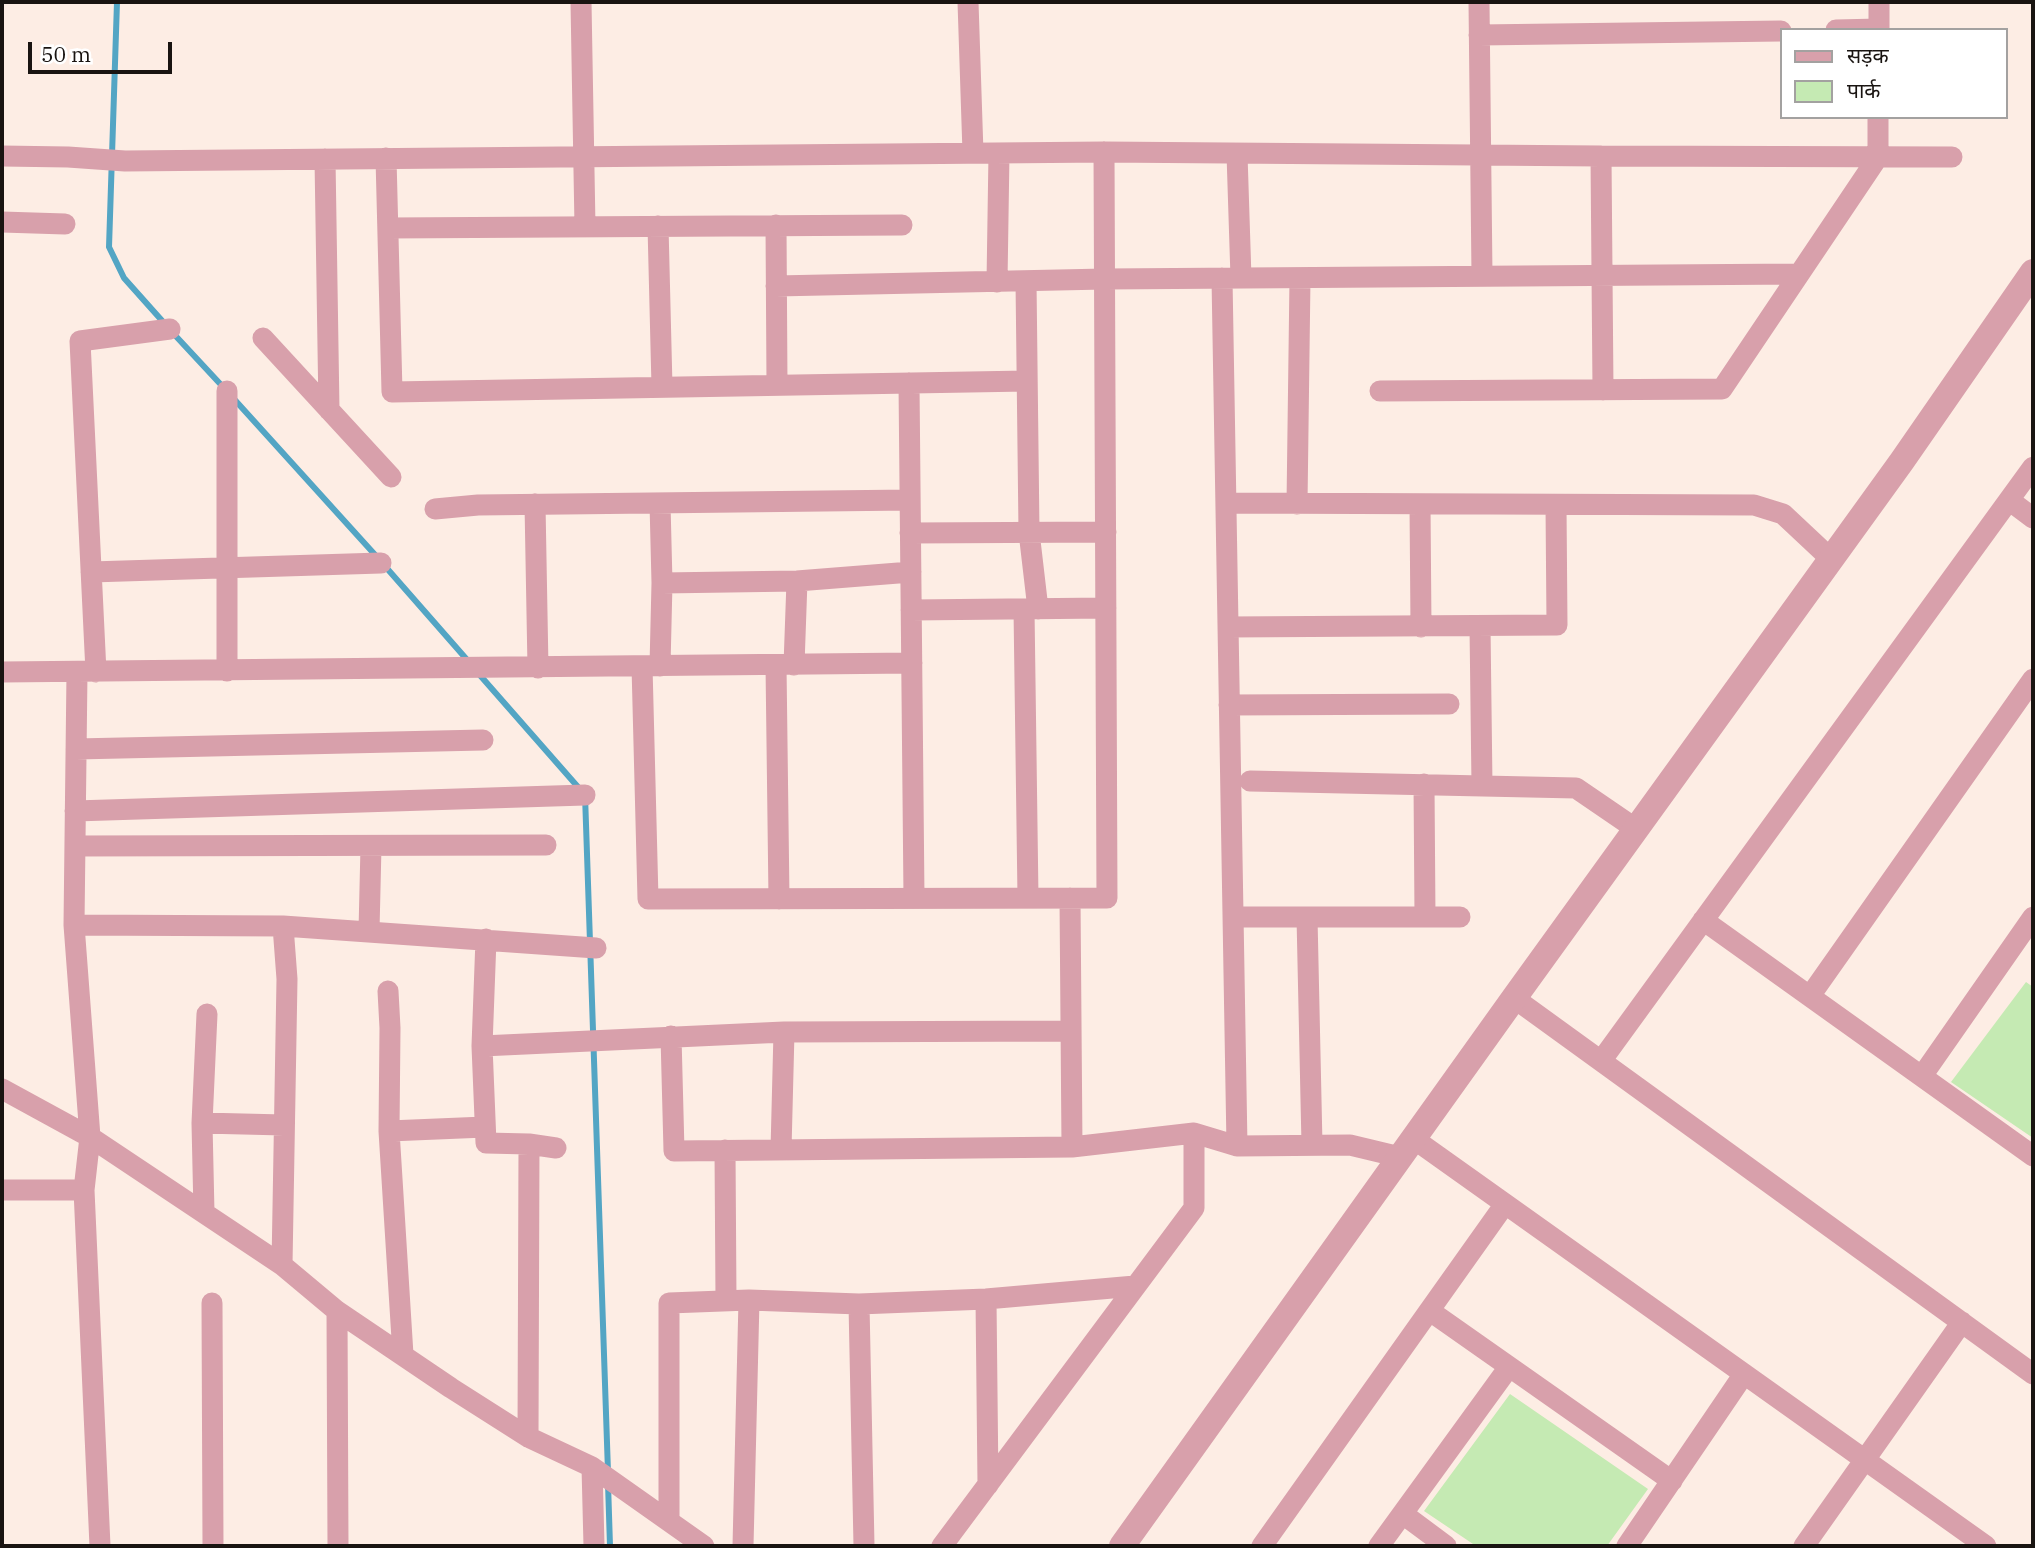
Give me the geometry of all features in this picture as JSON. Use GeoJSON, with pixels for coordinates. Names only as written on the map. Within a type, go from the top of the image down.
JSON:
{"type":"FeatureCollection","features":[{"type":"Feature","properties":{"kind":"street"},"geometry":{"type":"LineString","coordinates":[[581,2],[585,227]]}},
{"type":"Feature","properties":{"kind":"street"},"geometry":{"type":"LineString","coordinates":[[968,2],[973,153]]}},
{"type":"Feature","properties":{"kind":"street"},"geometry":{"type":"LineString","coordinates":[[1479,2],[1482,276]]}},
{"type":"Feature","properties":{"kind":"street"},"geometry":{"type":"LineString","coordinates":[[1879,2],[1879,28]]}},
{"type":"Feature","properties":{"kind":"street"},"geometry":{"type":"LineString","coordinates":[[1479,35],[1780,31]]}},
{"type":"Feature","properties":{"kind":"street"},"geometry":{"type":"LineString","coordinates":[[1380,391],[1722,390],[1878,157],[1878,119]]}},
{"type":"Feature","properties":{"kind":"street"},"geometry":{"type":"LineString","coordinates":[[2,156],[125,161],[1104,152],[1952,157]]}},
{"type":"Feature","properties":{"kind":"street"},"geometry":{"type":"LineString","coordinates":[[660,503],[662,583],[651,666],[648,899],[1107,898],[1104,152]]}},
{"type":"Feature","properties":{"kind":"street"},"geometry":{"type":"LineString","coordinates":[[997,282],[999,153]]}},
{"type":"Feature","properties":{"kind":"street"},"geometry":{"type":"LineString","coordinates":[[1237,154],[1226,503],[1237,1146]]}},
{"type":"Feature","properties":{"kind":"street"},"geometry":{"type":"LineString","coordinates":[[1601,156],[1603,390]]}},
{"type":"Feature","properties":{"kind":"street"},"geometry":{"type":"LineString","coordinates":[[386,158],[392,392],[1027,381]]}},
{"type":"Feature","properties":{"kind":"street"},"geometry":{"type":"LineString","coordinates":[[324,159],[329,410]]}},
{"type":"Feature","properties":{"kind":"street"},"geometry":{"type":"LineString","coordinates":[[2,222],[65,224]]}},
{"type":"Feature","properties":{"kind":"street"},"geometry":{"type":"LineString","coordinates":[[776,225],[777,385]]}},
{"type":"Feature","properties":{"kind":"street"},"geometry":{"type":"LineString","coordinates":[[388,228],[902,225]]}},
{"type":"Feature","properties":{"kind":"street"},"geometry":{"type":"LineString","coordinates":[[658,226],[662,387]]}},
{"type":"Feature","properties":{"kind":"street"},"geometry":{"type":"LineString","coordinates":[[1122,1546],[2033,272]]}},
{"type":"Feature","properties":{"kind":"street"},"geometry":{"type":"LineString","coordinates":[[776,286],[1105,279],[1799,274]]}},
{"type":"Feature","properties":{"kind":"street"},"geometry":{"type":"LineString","coordinates":[[1297,503],[1300,278]]}},
{"type":"Feature","properties":{"kind":"street"},"geometry":{"type":"LineString","coordinates":[[1026,281],[1031,609],[1028,898]]}},
{"type":"Feature","properties":{"kind":"street"},"geometry":{"type":"LineString","coordinates":[[100,1546],[84,1190],[89,1137],[74,925],[76,749],[86,672],[91,572],[80,341],[170,329]]}},
{"type":"Feature","properties":{"kind":"street"},"geometry":{"type":"LineString","coordinates":[[263,338],[391,477]]}},
{"type":"Feature","properties":{"kind":"street"},"geometry":{"type":"LineString","coordinates":[[909,383],[914,898]]}},
{"type":"Feature","properties":{"kind":"street"},"geometry":{"type":"LineString","coordinates":[[227,391],[227,671]]}},
{"type":"Feature","properties":{"kind":"street"},"geometry":{"type":"LineString","coordinates":[[1601,1061],[2033,467]]}},
{"type":"Feature","properties":{"kind":"street"},"geometry":{"type":"LineString","coordinates":[[435,509],[478,505],[910,500]]}},
{"type":"Feature","properties":{"kind":"street"},"geometry":{"type":"LineString","coordinates":[[2009,500],[2033,518]]}},
{"type":"Feature","properties":{"kind":"street"},"geometry":{"type":"LineString","coordinates":[[1226,503],[1755,505],[1783,514],[1830,559]]}},
{"type":"Feature","properties":{"kind":"street"},"geometry":{"type":"LineString","coordinates":[[1420,504],[1421,627]]}},
{"type":"Feature","properties":{"kind":"street"},"geometry":{"type":"LineString","coordinates":[[535,505],[538,667]]}},
{"type":"Feature","properties":{"kind":"street"},"geometry":{"type":"LineString","coordinates":[[1228,627],[1556,625],[1556,505]]}},
{"type":"Feature","properties":{"kind":"street"},"geometry":{"type":"LineString","coordinates":[[910,533],[1106,532]]}},
{"type":"Feature","properties":{"kind":"street"},"geometry":{"type":"LineString","coordinates":[[91,572],[381,563]]}},
{"type":"Feature","properties":{"kind":"street"},"geometry":{"type":"LineString","coordinates":[[662,583],[797,582],[911,572]]}},
{"type":"Feature","properties":{"kind":"street"},"geometry":{"type":"LineString","coordinates":[[779,899],[785,665],[797,582]]}},
{"type":"Feature","properties":{"kind":"street"},"geometry":{"type":"LineString","coordinates":[[911,610],[1106,608]]}},
{"type":"Feature","properties":{"kind":"street"},"geometry":{"type":"LineString","coordinates":[[1480,626],[1482,786]]}},
{"type":"Feature","properties":{"kind":"street"},"geometry":{"type":"LineString","coordinates":[[2,672],[912,663]]}},
{"type":"Feature","properties":{"kind":"street"},"geometry":{"type":"LineString","coordinates":[[1810,996],[2033,680]]}},
{"type":"Feature","properties":{"kind":"street"},"geometry":{"type":"LineString","coordinates":[[1229,705],[1449,704]]}},
{"type":"Feature","properties":{"kind":"street"},"geometry":{"type":"LineString","coordinates":[[76,749],[483,740]]}},
{"type":"Feature","properties":{"kind":"street"},"geometry":{"type":"LineString","coordinates":[[1250,781],[1576,788],[1636,829]]}},
{"type":"Feature","properties":{"kind":"street"},"geometry":{"type":"LineString","coordinates":[[1424,784],[1425,917]]}},
{"type":"Feature","properties":{"kind":"street"},"geometry":{"type":"LineString","coordinates":[[75,811],[585,795]]}},
{"type":"Feature","properties":{"kind":"street"},"geometry":{"type":"LineString","coordinates":[[75,846],[546,845]]}},
{"type":"Feature","properties":{"kind":"street"},"geometry":{"type":"LineString","coordinates":[[369,931],[371,846]]}},
{"type":"Feature","properties":{"kind":"street"},"geometry":{"type":"LineString","coordinates":[[1070,898],[1072,1147]]}},
{"type":"Feature","properties":{"kind":"street"},"geometry":{"type":"LineString","coordinates":[[1233,917],[1460,917]]}},
{"type":"Feature","properties":{"kind":"street"},"geometry":{"type":"LineString","coordinates":[[1307,917],[1312,1145]]}},
{"type":"Feature","properties":{"kind":"street"},"geometry":{"type":"LineString","coordinates":[[1922,1076],[2033,917]]}},
{"type":"Feature","properties":{"kind":"street"},"geometry":{"type":"LineString","coordinates":[[1703,920],[2033,1156]]}},
{"type":"Feature","properties":{"kind":"street"},"geometry":{"type":"LineString","coordinates":[[74,925],[283,926],[596,948]]}},
{"type":"Feature","properties":{"kind":"street"},"geometry":{"type":"LineString","coordinates":[[282,1265],[287,979],[283,926]]}},
{"type":"Feature","properties":{"kind":"street"},"geometry":{"type":"LineString","coordinates":[[486,939],[482,1046],[486,1143],[556,1148]]}},
{"type":"Feature","properties":{"kind":"street"},"geometry":{"type":"LineString","coordinates":[[388,991],[388,1131],[403,1355]]}},
{"type":"Feature","properties":{"kind":"street"},"geometry":{"type":"LineString","coordinates":[[1514,998],[2033,1374]]}},
{"type":"Feature","properties":{"kind":"street"},"geometry":{"type":"LineString","coordinates":[[204,1213],[202,1123],[207,1014]]}},
{"type":"Feature","properties":{"kind":"street"},"geometry":{"type":"LineString","coordinates":[[482,1046],[785,1032],[1071,1031]]}},
{"type":"Feature","properties":{"kind":"street"},"geometry":{"type":"LineString","coordinates":[[781,1150],[785,1032]]}},
{"type":"Feature","properties":{"kind":"street"},"geometry":{"type":"LineString","coordinates":[[671,1036],[674,1151],[1072,1147],[1194,1133],[1237,1146],[1350,1145],[1407,1148],[1505,1204],[1986,1546]]}},
{"type":"Feature","properties":{"kind":"street"},"geometry":{"type":"LineString","coordinates":[[2,1089],[89,1137],[282,1265],[337,1311],[403,1355],[528,1437],[592,1467],[705,1546]]}},
{"type":"Feature","properties":{"kind":"street"},"geometry":{"type":"LineString","coordinates":[[202,1123],[284,1125]]}},
{"type":"Feature","properties":{"kind":"street"},"geometry":{"type":"LineString","coordinates":[[388,1131],[485,1127]]}},
{"type":"Feature","properties":{"kind":"street"},"geometry":{"type":"LineString","coordinates":[[942,1546],[1194,1208],[1194,1133]]}},
{"type":"Feature","properties":{"kind":"street"},"geometry":{"type":"LineString","coordinates":[[528,1144],[528,1437]]}},
{"type":"Feature","properties":{"kind":"street"},"geometry":{"type":"LineString","coordinates":[[726,1150],[726,1300]]}},
{"type":"Feature","properties":{"kind":"street"},"geometry":{"type":"LineString","coordinates":[[2,1190],[84,1190]]}},
{"type":"Feature","properties":{"kind":"street"},"geometry":{"type":"LineString","coordinates":[[1262,1546],[1505,1204]]}},
{"type":"Feature","properties":{"kind":"street"},"geometry":{"type":"LineString","coordinates":[[670,1521],[669,1303],[749,1300],[859,1304],[986,1299],[1135,1286]]}},
{"type":"Feature","properties":{"kind":"street"},"geometry":{"type":"LineString","coordinates":[[986,1299],[988,1485]]}},
{"type":"Feature","properties":{"kind":"street"},"geometry":{"type":"LineString","coordinates":[[743,1546],[749,1300]]}},
{"type":"Feature","properties":{"kind":"street"},"geometry":{"type":"LineString","coordinates":[[212,1303],[213,1546]]}},
{"type":"Feature","properties":{"kind":"street"},"geometry":{"type":"LineString","coordinates":[[859,1304],[864,1546]]}},
{"type":"Feature","properties":{"kind":"street"},"geometry":{"type":"LineString","coordinates":[[337,1311],[338,1546]]}},
{"type":"Feature","properties":{"kind":"street"},"geometry":{"type":"LineString","coordinates":[[1430,1311],[1672,1481]]}},
{"type":"Feature","properties":{"kind":"street"},"geometry":{"type":"LineString","coordinates":[[1804,1546],[1962,1322]]}},
{"type":"Feature","properties":{"kind":"street"},"geometry":{"type":"LineString","coordinates":[[1379,1546],[1509,1367]]}},
{"type":"Feature","properties":{"kind":"street"},"geometry":{"type":"LineString","coordinates":[[1627,1546],[1744,1374]]}},
{"type":"Feature","properties":{"kind":"street"},"geometry":{"type":"LineString","coordinates":[[592,1467],[594,1546]]}},
{"type":"Feature","properties":{"kind":"street"},"geometry":{"type":"LineString","coordinates":[[1402,1514],[1447,1546]]}},
{"type":"Feature","properties":{"kind":"green space"},"geometry":{"type":"Polygon","coordinates":[[[2026,982],[2033,987],[2033,1138],[1951,1082],[2026,982]]]}},
{"type":"Feature","properties":{"kind":"green space"},"geometry":{"type":"Polygon","coordinates":[[[1510,1394],[1648,1489],[1607,1546],[1476,1546],[1424,1511],[1510,1394]]]}},
{"type":"Feature","properties":{"kind":"waterway"},"geometry":{"type":"LineString","coordinates":[[117,2],[109,247],[124,278],[165,324]]}},
{"type":"Feature","properties":{"kind":"waterway"},"geometry":{"type":"LineString","coordinates":[[172,332],[224,388]]}},
{"type":"Feature","properties":{"kind":"waterway"},"geometry":{"type":"LineString","coordinates":[[234,399],[377,557]]}},
{"type":"Feature","properties":{"kind":"waterway"},"geometry":{"type":"LineString","coordinates":[[384,565],[469,662]]}},
{"type":"Feature","properties":{"kind":"waterway"},"geometry":{"type":"LineString","coordinates":[[478,673],[585,795],[608,1472]]}},
{"type":"Feature","properties":{"kind":"waterway"},"geometry":{"type":"LineString","coordinates":[[608,1483],[610,1546]]}}]}
